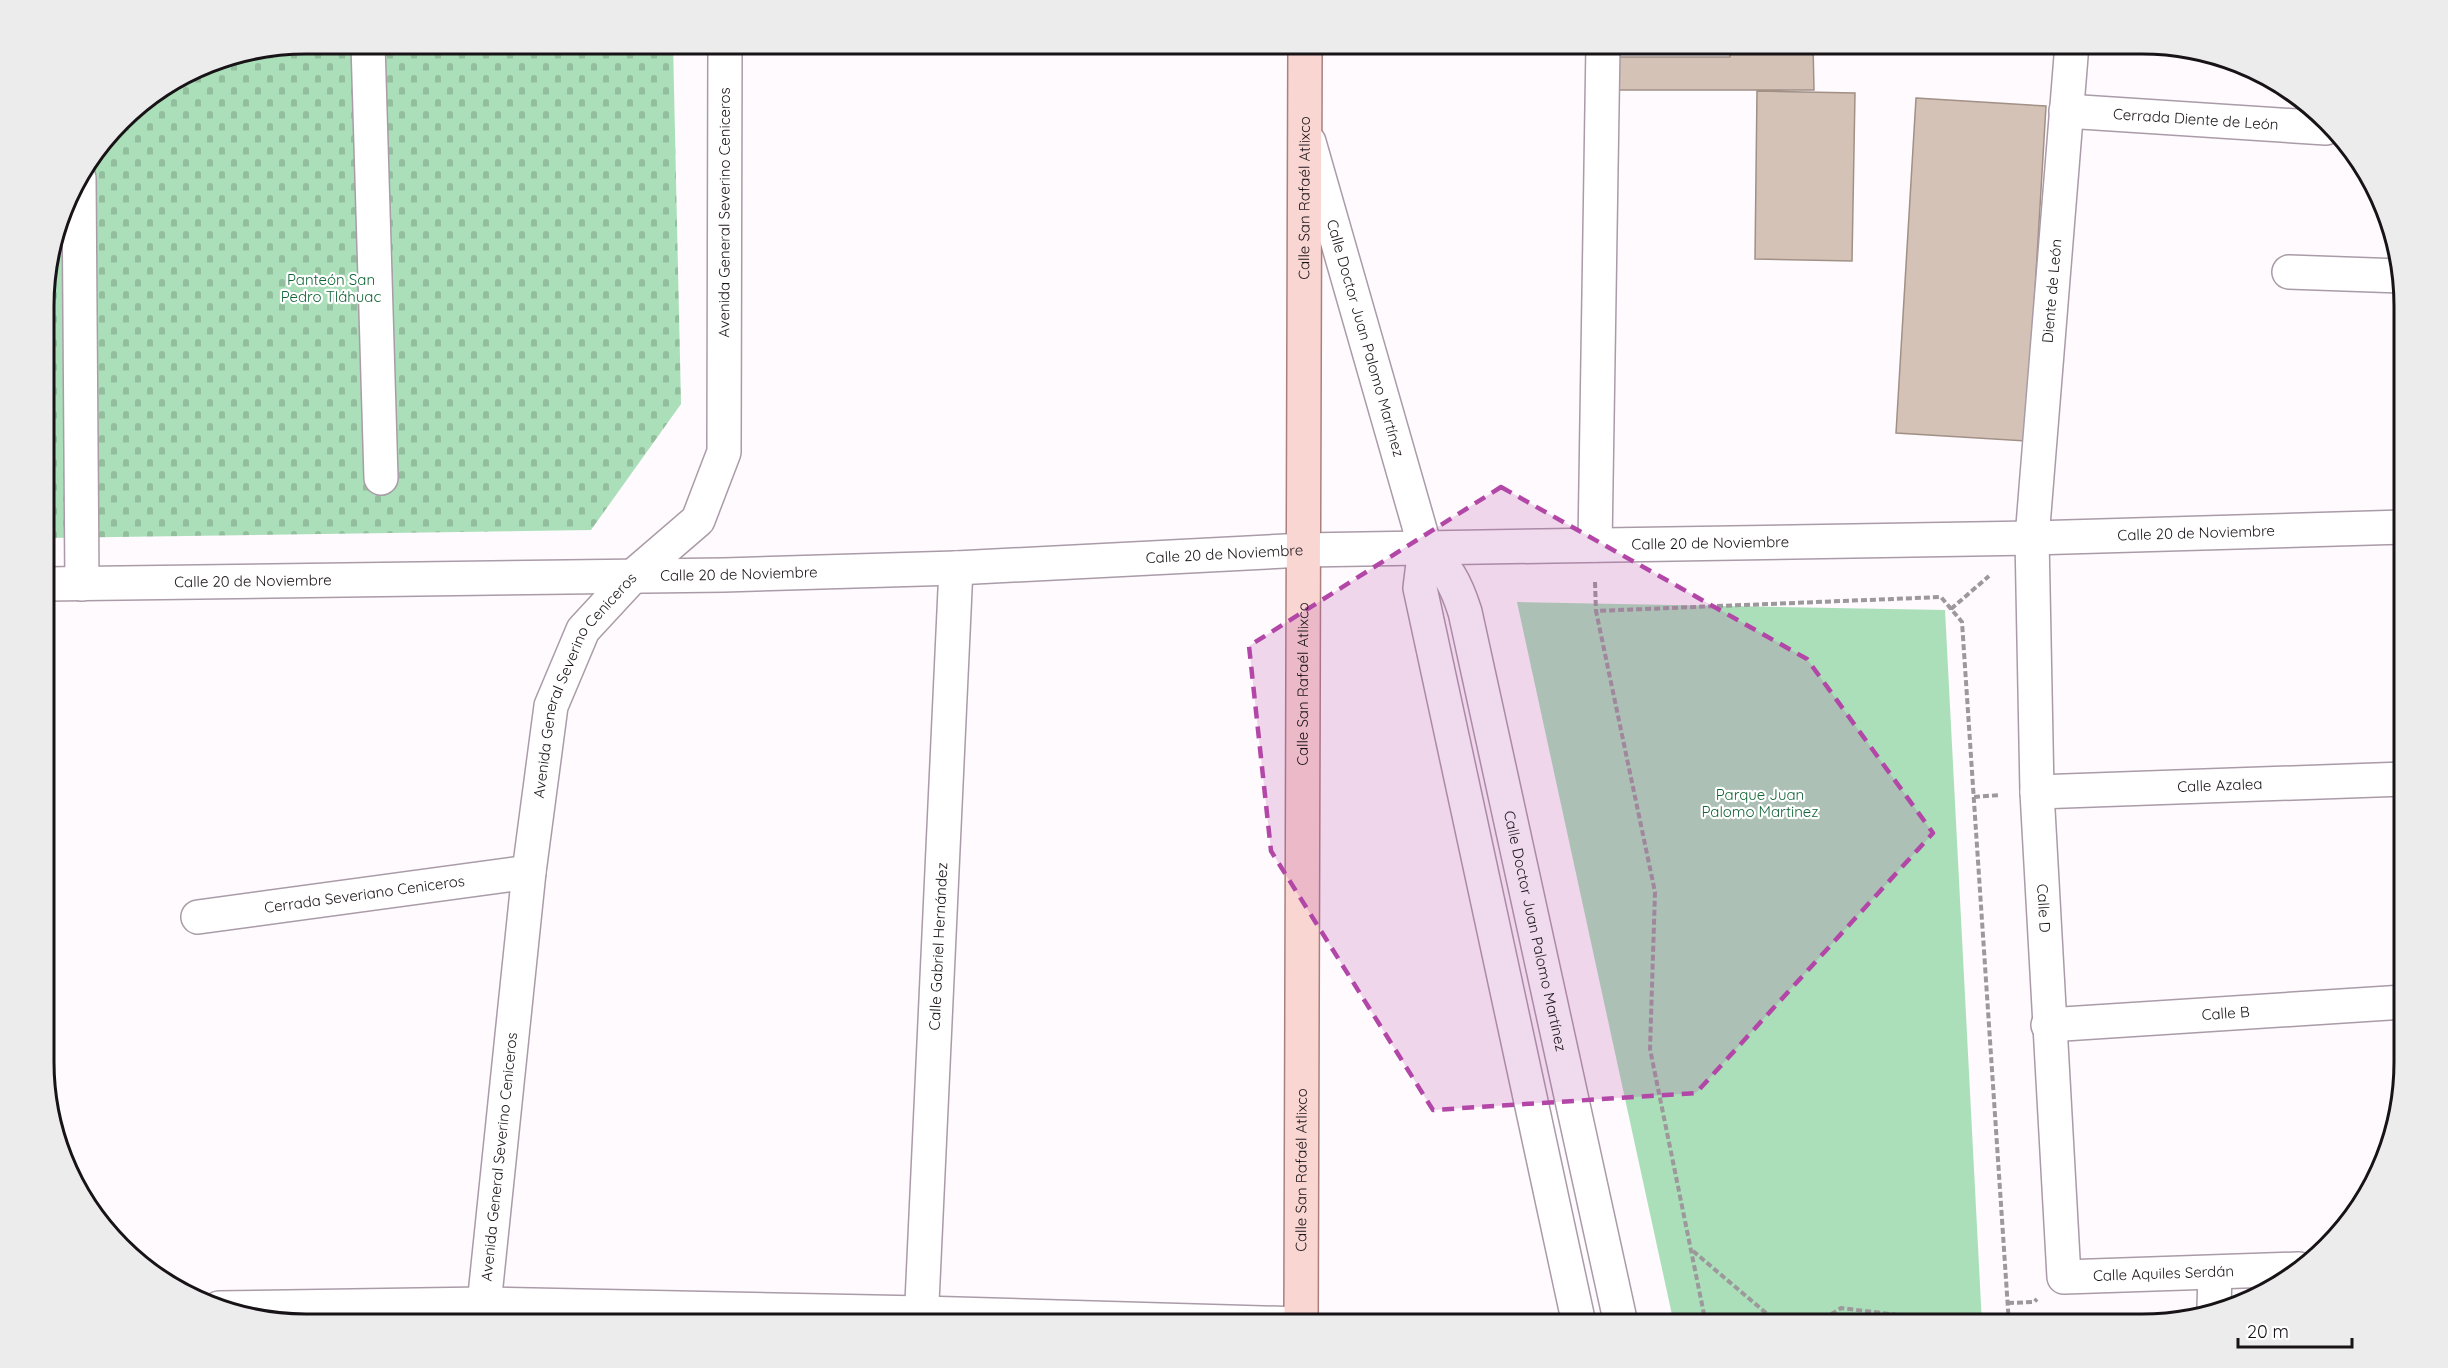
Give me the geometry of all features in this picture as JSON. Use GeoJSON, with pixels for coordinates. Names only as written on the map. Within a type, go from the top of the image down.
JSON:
{"type":"FeatureCollection","features":[{"type":"Feature","properties":{"kind":"main road","name":"Calle San Rafaél Atlixco"},"geometry":{"type":"LineString","coordinates":[[1301,1314],[1305,54]]}},
{"type":"Feature","properties":{"kind":"street"},"geometry":{"type":"LineString","coordinates":[[368,54],[381,478]]}},
{"type":"Feature","properties":{"kind":"street","name":"Avenida General Severino Ceniceros"},"geometry":{"type":"LineString","coordinates":[[483,1314],[529,872],[551,706],[583,630],[633,576],[698,520],[724,452],[725,54]]}},
{"type":"Feature","properties":{"kind":"street"},"geometry":{"type":"LineString","coordinates":[[1595,545],[1604,54]]}},
{"type":"Feature","properties":{"kind":"street","name":"Diente de León"},"geometry":{"type":"LineString","coordinates":[[2031,538],[2071,54]]}},
{"type":"Feature","properties":{"kind":"street","name":"Cerrada Diente de León"},"geometry":{"type":"LineString","coordinates":[[2066,111],[2320,128]]}},
{"type":"Feature","properties":{"kind":"street","name":"Calle Doctor Juan Palomo Martínez"},"geometry":{"type":"LineString","coordinates":[[1305,128],[1425,548],[1420,588],[1577,1314]]}},
{"type":"Feature","properties":{"kind":"street"},"geometry":{"type":"LineString","coordinates":[[80,195],[82,584]]}},
{"type":"Feature","properties":{"kind":"street"},"geometry":{"type":"LineString","coordinates":[[2289,272],[2392,276]]}},
{"type":"Feature","properties":{"kind":"street","name":"Calle 20 de Noviembre"},"geometry":{"type":"LineString","coordinates":[[54,584],[633,576],[956,567],[1304,550],[2031,538],[2394,527]]}},
{"type":"Feature","properties":{"kind":"street","name":"Calle D"},"geometry":{"type":"LineString","coordinates":[[2031,538],[2037,792],[2048,1025],[2064,1277]]}},
{"type":"Feature","properties":{"kind":"street","name":"Calle Doctor Juan Palomo Martínez"},"geometry":{"type":"LineString","coordinates":[[1425,548],[1447,569],[1457,588],[1465,612],[1619,1314]]}},
{"type":"Feature","properties":{"kind":"street","name":"Calle Gabriel Hernández"},"geometry":{"type":"LineString","coordinates":[[922,1314],[956,567]]}},
{"type":"Feature","properties":{"kind":"street","name":"Calle Azalea"},"geometry":{"type":"LineString","coordinates":[[2037,792],[2394,779]]}},
{"type":"Feature","properties":{"kind":"street","name":"Cerrada Severiano Ceniceros"},"geometry":{"type":"LineString","coordinates":[[198,916],[529,872]]}},
{"type":"Feature","properties":{"kind":"street","name":"Calle B"},"geometry":{"type":"LineString","coordinates":[[2048,1025],[2394,1003]]}},
{"type":"Feature","properties":{"kind":"street","name":"Calle Aquiles Serdán"},"geometry":{"type":"LineString","coordinates":[[2064,1277],[2285,1270]]}},
{"type":"Feature","properties":{"kind":"street"},"geometry":{"type":"LineString","coordinates":[[2214,1303],[2215,1273]]}},
{"type":"Feature","properties":{"kind":"street"},"geometry":{"type":"LineString","coordinates":[[256,1309],[483,1314]]}},
{"type":"Feature","properties":{"kind":"path"},"geometry":{"type":"LineString","coordinates":[[1704,1314],[1650,1049],[1655,892],[1596,611],[1941,597],[1962,622],[2008,1314]]}},
{"type":"Feature","properties":{"kind":"path"},"geometry":{"type":"LineString","coordinates":[[1692,1251],[1767,1314]]}},
{"type":"Feature","properties":{"kind":"path"},"geometry":{"type":"LineString","coordinates":[[1832,1314],[1841,1308],[1890,1314]]}},
{"type":"Feature","properties":{"kind":"highlighted area"},"geometry":{"type":"Polygon","coordinates":[[[1501,487],[1807,659],[1933,833],[1696,1093],[1433,1110],[1271,851],[1249,646],[1501,487]]]}},
{"type":"Feature","properties":{"kind":"green space","name":"Panteón San Pedro Tláhuac"},"geometry":{"type":"Polygon","coordinates":[[[306,54],[673,54],[681,404],[591,530],[54,538],[56,273],[67,225],[96,166],[128,128],[166,96],[210,73],[257,59],[306,54]]]}},
{"type":"Feature","properties":{"kind":"green space","name":"Parque Juan Palomo Martinez"},"geometry":{"type":"Polygon","coordinates":[[[1517,602],[1945,610],[1981,1314],[1672,1314],[1517,602]]]}},
{"type":"Feature","properties":{"kind":"building"},"geometry":{"type":"Polygon","coordinates":[[[1730,54],[1813,54],[1814,90],[1614,90],[1613,57],[1730,57],[1730,54]]]}},
{"type":"Feature","properties":{"kind":"building"},"geometry":{"type":"Polygon","coordinates":[[[1757,91],[1855,93],[1852,261],[1755,259],[1757,91]]]}},
{"type":"Feature","properties":{"kind":"building"},"geometry":{"type":"Polygon","coordinates":[[[1916,98],[2046,106],[2026,441],[1896,433],[1916,98]]]}}]}
